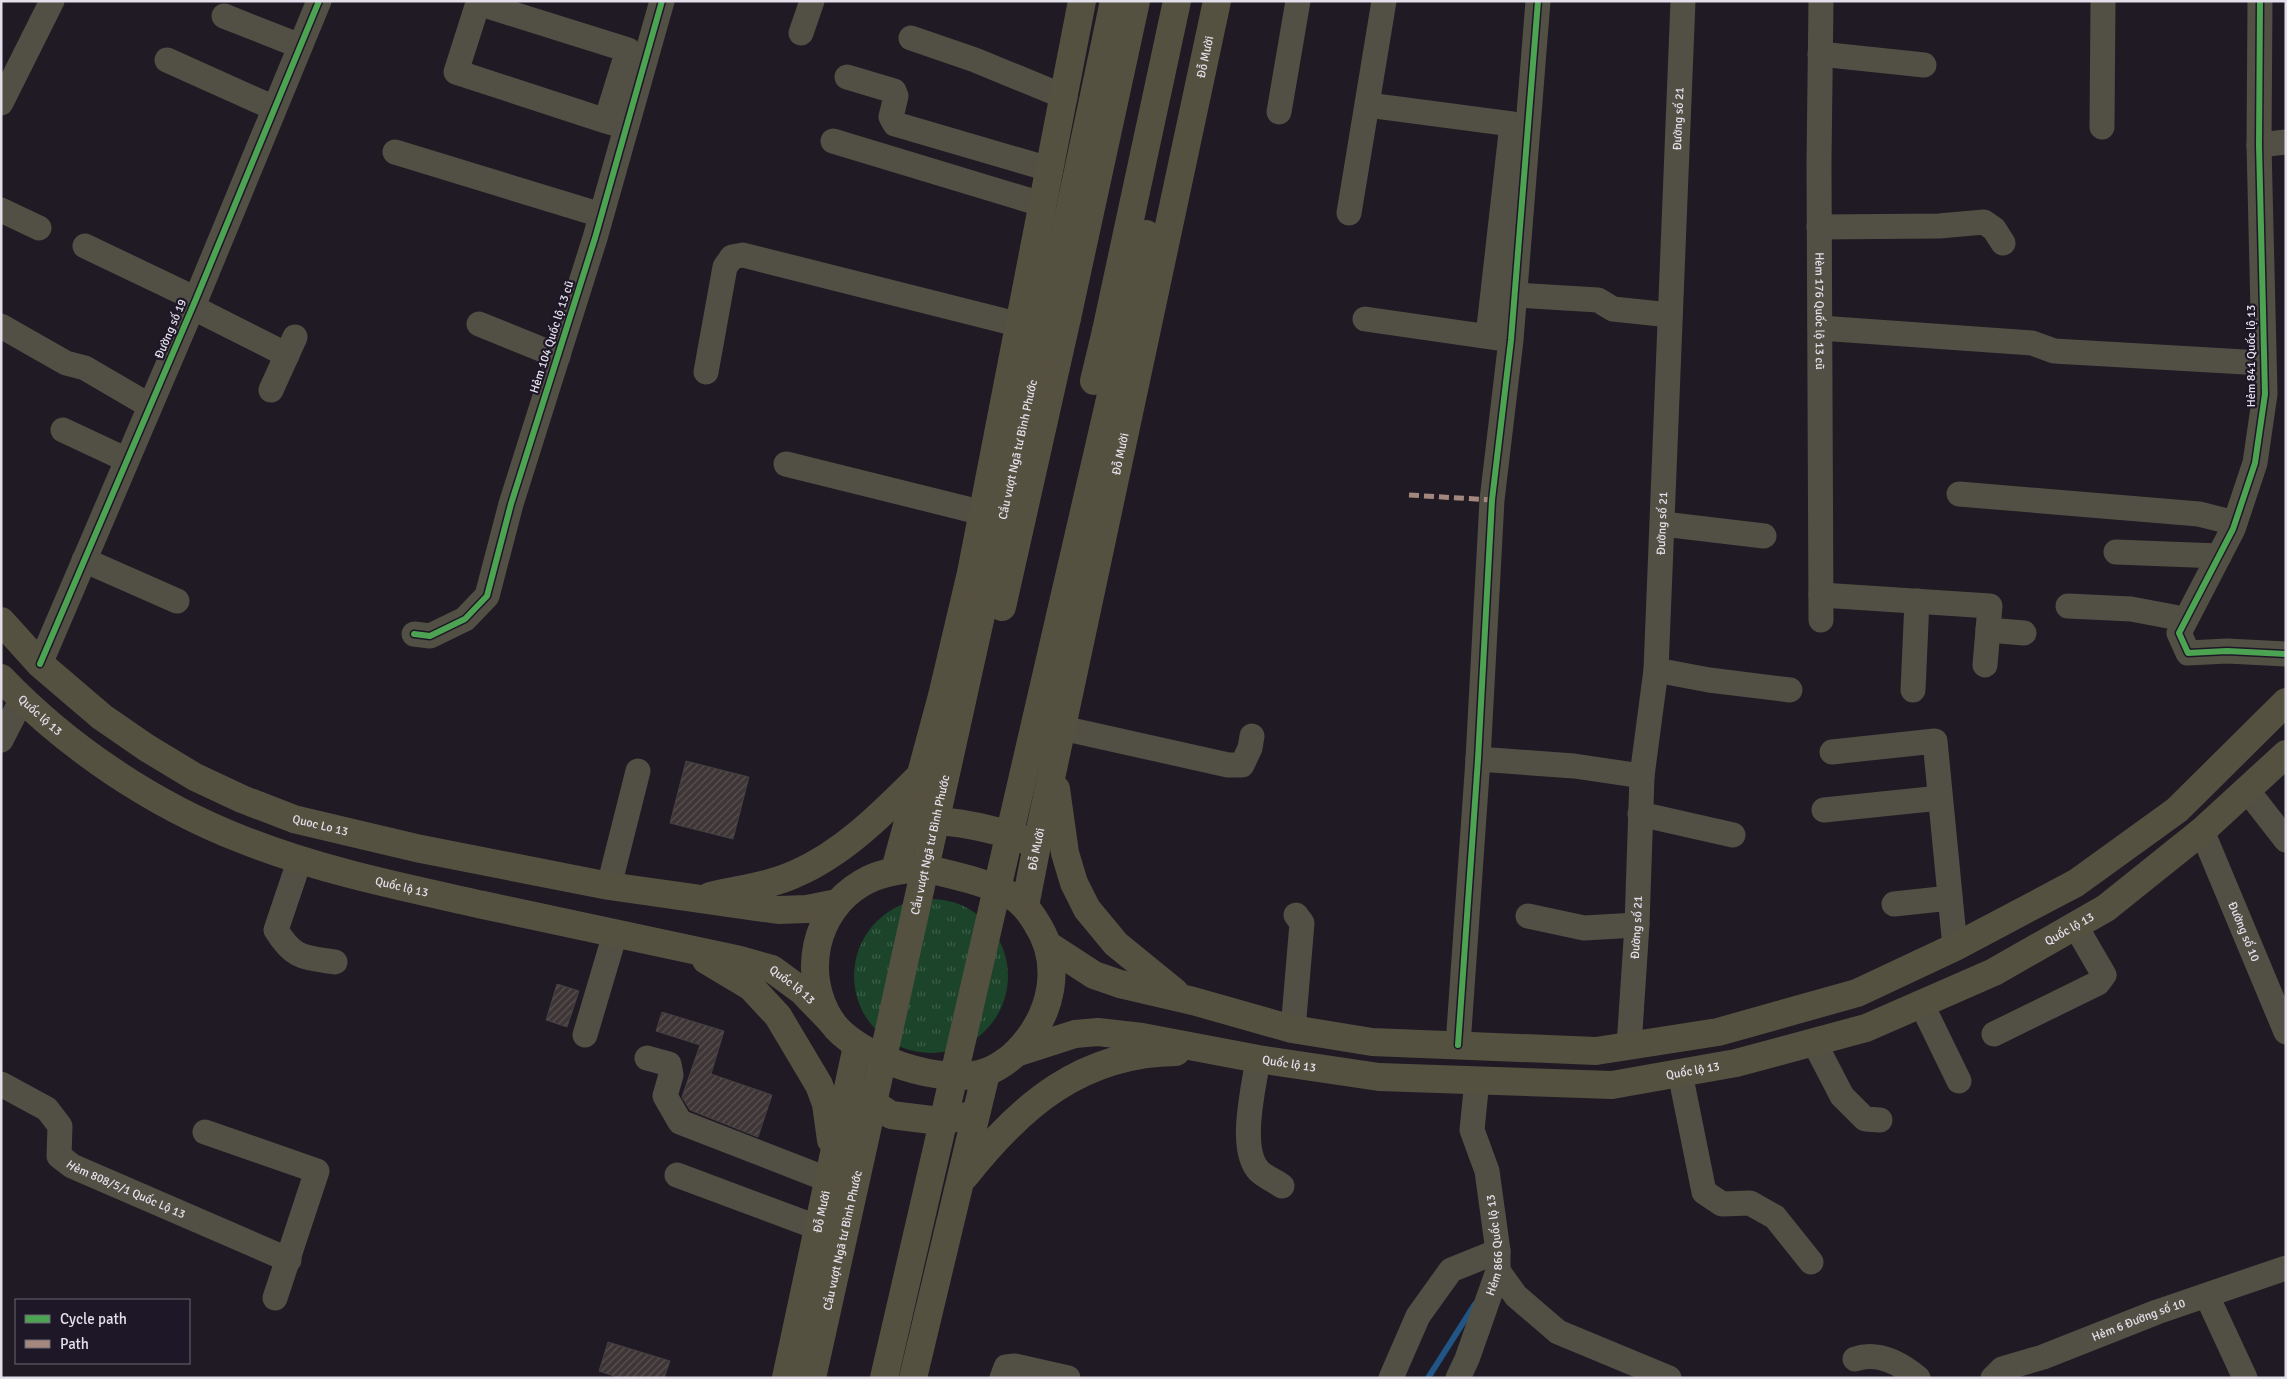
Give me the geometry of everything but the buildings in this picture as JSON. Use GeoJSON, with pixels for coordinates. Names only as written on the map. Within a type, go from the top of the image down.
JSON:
{"type":"FeatureCollection","features":[{"type":"Feature","properties":{"kind":"highway"},"geometry":{"type":"LineString","coordinates":[[895,870],[922,774],[958,632],[1020,325],[1041,204],[1065,97],[1082,1]]}},
{"type":"Feature","properties":{"kind":"highway"},"geometry":{"type":"LineString","coordinates":[[1058,315],[1114,1]]}},
{"type":"Feature","properties":{"kind":"highway"},"geometry":{"type":"LineString","coordinates":[[1058,315],[1136,1]]}},
{"type":"Feature","properties":{"kind":"highway"},"geometry":{"type":"LineString","coordinates":[[884,1378],[1116,330],[1177,1]]}},
{"type":"Feature","properties":{"kind":"highway","name":"Đỗ Mười"},"geometry":{"type":"LineString","coordinates":[[1116,330],[1196,1]]}},
{"type":"Feature","properties":{"kind":"highway","name":"Đỗ Mười"},"geometry":{"type":"LineString","coordinates":[[1025,906],[1036,846],[1054,770],[1217,1]]}},
{"type":"Feature","properties":{"kind":"highway","name":"Cầu vượt Ngã tư Bình Phước"},"geometry":{"type":"LineString","coordinates":[[812,1378],[1058,315]]}},
{"type":"Feature","properties":{"kind":"highway","name":"Cầu vượt Ngã tư Bình Phước"},"geometry":{"type":"LineString","coordinates":[[828,1378],[1058,315]]}},
{"type":"Feature","properties":{"kind":"highway"},"geometry":{"type":"LineString","coordinates":[[869,1378],[1116,330]]}},
{"type":"Feature","properties":{"kind":"highway","name":"Quoc Lo 13"},"geometry":{"type":"LineString","coordinates":[[1,621],[40,664],[102,717],[147,748],[195,777],[242,799],[294,819],[421,849],[609,886],[699,899]]}},
{"type":"Feature","properties":{"kind":"highway","name":"Quốc lộ 13"},"geometry":{"type":"LineString","coordinates":[[1,678],[22,699],[78,747],[134,785],[193,817],[240,839],[300,859],[416,890],[690,949],[772,969],[802,991],[857,1046],[899,1066],[934,1074],[961,1075],[986,1073]]}},
{"type":"Feature","properties":{"kind":"highway"},"geometry":{"type":"LineString","coordinates":[[1054,770],[1065,853],[1080,896],[1096,922],[1166,992],[1292,1029],[1372,1042],[1596,1052],[1718,1032],[1856,993],[1955,947],[2076,883],[2177,810],[2286,702]]}},
{"type":"Feature","properties":{"kind":"highway","name":"Quốc lộ 13"},"geometry":{"type":"LineString","coordinates":[[1016,1053],[1087,1032],[1142,1036],[1258,1059],[1379,1076],[1612,1085],[1736,1063],[1866,1028],[1994,972],[2106,908],[2202,831],[2286,754]]}},
{"type":"Feature","properties":{"kind":"highway"},"geometry":{"type":"LineString","coordinates":[[699,899],[777,881],[809,868],[873,821],[922,774]]}},
{"type":"Feature","properties":{"kind":"highway"},"geometry":{"type":"LineString","coordinates":[[906,833],[935,822],[954,823],[1004,834],[1036,846]]}},
{"type":"Feature","properties":{"kind":"highway"},"geometry":{"type":"LineString","coordinates":[[832,1022],[814,974],[814,957],[818,937],[825,920],[837,903],[862,882],[895,870],[924,868],[957,876],[1011,895],[1025,906],[1041,930],[1048,945],[1052,963],[1052,983],[1048,1007],[1036,1030],[1016,1053],[986,1073],[962,1180],[913,1378]]}},
{"type":"Feature","properties":{"kind":"highway"},"geometry":{"type":"LineString","coordinates":[[699,899],[786,911],[837,903]]}},
{"type":"Feature","properties":{"kind":"highway"},"geometry":{"type":"LineString","coordinates":[[1048,945],[1094,975],[1294,1018],[1416,1034],[1452,1045]]}},
{"type":"Feature","properties":{"kind":"highway"},"geometry":{"type":"LineString","coordinates":[[690,949],[751,986],[778,1016],[819,1085],[829,1119],[831,1172]]}},
{"type":"Feature","properties":{"kind":"highway","name":"Đỗ Mười"},"geometry":{"type":"LineString","coordinates":[[786,1378],[857,1046]]}},
{"type":"Feature","properties":{"kind":"highway"},"geometry":{"type":"LineString","coordinates":[[962,1180],[983,1153],[1026,1109],[1056,1087],[1082,1072],[1102,1064],[1134,1056],[1172,1052],[1220,1052]]}},
{"type":"Feature","properties":{"kind":"highway"},"geometry":{"type":"LineString","coordinates":[[849,1087],[884,1111],[901,1117],[948,1121],[961,1118],[977,1110]]}},
{"type":"Feature","properties":{"kind":"street"},"geometry":{"type":"LineString","coordinates":[[1,104],[52,1]]}},
{"type":"Feature","properties":{"kind":"street","name":"Đường số 19"},"geometry":{"type":"LineString","coordinates":[[40,664],[194,303],[319,1]]}},
{"type":"Feature","properties":{"kind":"street","name":"Hẻm 104 Quốc lộ 13 cũ"},"geometry":{"type":"LineString","coordinates":[[414,634],[430,636],[465,618],[487,596],[511,504],[601,215],[616,124],[662,1]]}},
{"type":"Feature","properties":{"kind":"street"},"geometry":{"type":"LineString","coordinates":[[802,33],[812,1]]}},
{"type":"Feature","properties":{"kind":"street"},"geometry":{"type":"LineString","coordinates":[[1279,112],[1298,1]]}},
{"type":"Feature","properties":{"kind":"street"},"geometry":{"type":"LineString","coordinates":[[1349,213],[1384,1]]}},
{"type":"Feature","properties":{"kind":"street"},"geometry":{"type":"LineString","coordinates":[[1500,338],[1515,295],[1538,1]]}},
{"type":"Feature","properties":{"kind":"street","name":"Đường số 21"},"geometry":{"type":"LineString","coordinates":[[1629,1046],[1637,925],[1642,776],[1656,670],[1683,1]]}},
{"type":"Feature","properties":{"kind":"street","name":"Hèm 176 Quốc lộ 13 cũ"},"geometry":{"type":"LineString","coordinates":[[1820,1],[1821,620]]}},
{"type":"Feature","properties":{"kind":"street"},"geometry":{"type":"LineString","coordinates":[[2102,127],[2103,1]]}},
{"type":"Feature","properties":{"kind":"street","name":"Hẻm 841 Quốc lộ 13"},"geometry":{"type":"LineString","coordinates":[[2260,1],[2262,362],[2265,394],[2255,463],[2235,523],[2179,632],[2188,653],[2227,651],[2286,654]]}},
{"type":"Feature","properties":{"kind":"street"},"geometry":{"type":"LineString","coordinates":[[478,3],[628,50],[616,124],[456,72],[478,3]]}},
{"type":"Feature","properties":{"kind":"street"},"geometry":{"type":"LineString","coordinates":[[224,16],[300,46]]}},
{"type":"Feature","properties":{"kind":"street"},"geometry":{"type":"LineString","coordinates":[[910,38],[975,60],[1065,97]]}},
{"type":"Feature","properties":{"kind":"street"},"geometry":{"type":"LineString","coordinates":[[1820,54],[1924,65]]}},
{"type":"Feature","properties":{"kind":"street"},"geometry":{"type":"LineString","coordinates":[[167,60],[274,108]]}},
{"type":"Feature","properties":{"kind":"street"},"geometry":{"type":"LineString","coordinates":[[847,77],[894,91],[896,96],[891,117],[895,124],[1049,169]]}},
{"type":"Feature","properties":{"kind":"street"},"geometry":{"type":"LineString","coordinates":[[1368,105],[1512,124],[1478,759],[1452,1045]]}},
{"type":"Feature","properties":{"kind":"street"},"geometry":{"type":"LineString","coordinates":[[833,141],[1041,204]]}},
{"type":"Feature","properties":{"kind":"street"},"geometry":{"type":"LineString","coordinates":[[2260,145],[2286,142]]}},
{"type":"Feature","properties":{"kind":"street"},"geometry":{"type":"LineString","coordinates":[[395,152],[601,215]]}},
{"type":"Feature","properties":{"kind":"street"},"geometry":{"type":"LineString","coordinates":[[1,210],[39,228]]}},
{"type":"Feature","properties":{"kind":"street"},"geometry":{"type":"LineString","coordinates":[[1819,228],[1940,226],[1984,222],[1994,229],[2003,242]]}},
{"type":"Feature","properties":{"kind":"street"},"geometry":{"type":"LineString","coordinates":[[85,246],[194,303],[291,346],[271,390]]}},
{"type":"Feature","properties":{"kind":"street"},"geometry":{"type":"LineString","coordinates":[[706,372],[725,267],[732,257],[743,255],[1020,325]]}},
{"type":"Feature","properties":{"kind":"street"},"geometry":{"type":"LineString","coordinates":[[1515,295],[1598,300],[1613,309],[1670,316]]}},
{"type":"Feature","properties":{"kind":"street"},"geometry":{"type":"LineString","coordinates":[[1365,319],[1500,338]]}},
{"type":"Feature","properties":{"kind":"street"},"geometry":{"type":"LineString","coordinates":[[479,324],[558,356]]}},
{"type":"Feature","properties":{"kind":"street"},"geometry":{"type":"LineString","coordinates":[[1,326],[66,363],[85,368],[150,406]]}},
{"type":"Feature","properties":{"kind":"street"},"geometry":{"type":"LineString","coordinates":[[1820,328],[2032,343],[2054,351],[2127,357],[2262,362]]}},
{"type":"Feature","properties":{"kind":"street"},"geometry":{"type":"LineString","coordinates":[[63,430],[127,460]]}},
{"type":"Feature","properties":{"kind":"street"},"geometry":{"type":"LineString","coordinates":[[786,464],[983,513]]}},
{"type":"Feature","properties":{"kind":"street"},"geometry":{"type":"LineString","coordinates":[[1959,494],[2199,514],[2235,523]]}},
{"type":"Feature","properties":{"kind":"street"},"geometry":{"type":"LineString","coordinates":[[1663,524],[1764,536]]}},
{"type":"Feature","properties":{"kind":"street"},"geometry":{"type":"LineString","coordinates":[[2116,552],[2219,556]]}},
{"type":"Feature","properties":{"kind":"street"},"geometry":{"type":"LineString","coordinates":[[84,560],[177,601]]}},
{"type":"Feature","properties":{"kind":"street"},"geometry":{"type":"LineString","coordinates":[[1821,595],[1990,606],[1985,666]]}},
{"type":"Feature","properties":{"kind":"street"},"geometry":{"type":"LineString","coordinates":[[1913,690],[1916,601]]}},
{"type":"Feature","properties":{"kind":"street"},"geometry":{"type":"LineString","coordinates":[[2068,606],[2131,609],[2184,619]]}},
{"type":"Feature","properties":{"kind":"street"},"geometry":{"type":"LineString","coordinates":[[1988,630],[2024,633]]}},
{"type":"Feature","properties":{"kind":"street"},"geometry":{"type":"LineString","coordinates":[[1656,670],[1710,680],[1790,690]]}},
{"type":"Feature","properties":{"kind":"street"},"geometry":{"type":"LineString","coordinates":[[1,740],[22,699]]}},
{"type":"Feature","properties":{"kind":"street"},"geometry":{"type":"LineString","coordinates":[[1062,728],[1228,765],[1242,765],[1250,748],[1252,736]]}},
{"type":"Feature","properties":{"kind":"street"},"geometry":{"type":"LineString","coordinates":[[1832,752],[1935,741],[1955,947]]}},
{"type":"Feature","properties":{"kind":"street"},"geometry":{"type":"LineString","coordinates":[[1478,759],[1574,766],[1642,776]]}},
{"type":"Feature","properties":{"kind":"street"},"geometry":{"type":"LineString","coordinates":[[609,886],[638,771]]}},
{"type":"Feature","properties":{"kind":"street"},"geometry":{"type":"LineString","coordinates":[[2247,790],[2286,840]]}},
{"type":"Feature","properties":{"kind":"street"},"geometry":{"type":"LineString","coordinates":[[1824,810],[1940,798]]}},
{"type":"Feature","properties":{"kind":"street"},"geometry":{"type":"LineString","coordinates":[[1640,814],[1733,835]]}},
{"type":"Feature","properties":{"kind":"street","name":"Đường số 10"},"geometry":{"type":"LineString","coordinates":[[2202,831],[2286,1032]]}},
{"type":"Feature","properties":{"kind":"street"},"geometry":{"type":"LineString","coordinates":[[300,859],[276,930],[287,948],[303,957],[335,962]]}},
{"type":"Feature","properties":{"kind":"street"},"geometry":{"type":"LineString","coordinates":[[1894,904],[1950,898]]}},
{"type":"Feature","properties":{"kind":"street"},"geometry":{"type":"LineString","coordinates":[[1294,1018],[1302,923],[1296,915]]}},
{"type":"Feature","properties":{"kind":"street"},"geometry":{"type":"LineString","coordinates":[[1528,916],[1584,928],[1637,925]]}},
{"type":"Feature","properties":{"kind":"street"},"geometry":{"type":"LineString","coordinates":[[1994,1034],[2066,996],[2098,983],[2104,975],[2075,925]]}},
{"type":"Feature","properties":{"kind":"street"},"geometry":{"type":"LineString","coordinates":[[585,1035],[615,934]]}},
{"type":"Feature","properties":{"kind":"street"},"geometry":{"type":"LineString","coordinates":[[1921,1003],[1960,1081]]}},
{"type":"Feature","properties":{"kind":"street"},"geometry":{"type":"LineString","coordinates":[[1814,1042],[1842,1096],[1865,1118],[1880,1120]]}},
{"type":"Feature","properties":{"kind":"street"},"geometry":{"type":"LineString","coordinates":[[647,1058],[669,1064],[671,1074],[665,1096],[680,1122],[831,1172]]}},
{"type":"Feature","properties":{"kind":"street"},"geometry":{"type":"LineString","coordinates":[[1258,1059],[1248,1129],[1250,1153],[1258,1170],[1282,1186]]}},
{"type":"Feature","properties":{"kind":"street"},"geometry":{"type":"LineString","coordinates":[[1680,1073],[1704,1192],[1722,1204],[1750,1203],[1775,1217],[1811,1262]]}},
{"type":"Feature","properties":{"kind":"street","name":"Hẻm 866 Quốc lộ 13"},"geometry":{"type":"LineString","coordinates":[[1458,1378],[1467,1359],[1498,1261],[1487,1171],[1472,1130],[1477,1080]]}},
{"type":"Feature","properties":{"kind":"street","name":"Hẻm 808/5/1 Quốc Lộ 13"},"geometry":{"type":"LineString","coordinates":[[1,1084],[47,1109],[60,1126],[59,1156],[72,1166],[289,1260]]}},
{"type":"Feature","properties":{"kind":"street"},"geometry":{"type":"LineString","coordinates":[[205,1132],[317,1171],[275,1298]]}},
{"type":"Feature","properties":{"kind":"street"},"geometry":{"type":"LineString","coordinates":[[677,1176],[819,1228]]}},
{"type":"Feature","properties":{"kind":"street"},"geometry":{"type":"LineString","coordinates":[[1391,1378],[1418,1316],[1451,1270],[1498,1261],[1516,1296],[1558,1332],[1669,1378]]}},
{"type":"Feature","properties":{"kind":"street","name":"Hẻm 6 Đường số 10"},"geometry":{"type":"LineString","coordinates":[[1993,1378],[2002,1369],[2044,1357],[2157,1312],[2286,1268]]}},
{"type":"Feature","properties":{"kind":"street"},"geometry":{"type":"LineString","coordinates":[[2207,1296],[2245,1378]]}},
{"type":"Feature","properties":{"kind":"street"},"geometry":{"type":"LineString","coordinates":[[1855,1359],[1865,1356],[1891,1360],[1918,1378]]}},
{"type":"Feature","properties":{"kind":"street"},"geometry":{"type":"LineString","coordinates":[[1002,1378],[1006,1368],[1015,1366],[1068,1378]]}},
{"type":"Feature","properties":{"kind":"green space"},"geometry":{"type":"Polygon","coordinates":[[[931,899],[960,905],[974,912],[985,922],[995,933],[1002,947],[1008,976],[1002,1005],[995,1019],[985,1030],[974,1040],[960,1047],[931,1053],[902,1047],[888,1040],[877,1030],[867,1019],[860,1005],[854,976],[860,947],[867,933],[877,922],[888,912],[902,905],[931,899]]]}},
{"type":"Feature","properties":{"kind":"waterway"},"geometry":{"type":"LineString","coordinates":[[1428,1378],[1475,1304]]}},
{"type":"Feature","properties":{"kind":"marked path"},"geometry":{"type":"LineString","coordinates":[[1409,495],[1492,500]]}},
{"type":"Feature","properties":{"kind":"cycle path"},"geometry":{"type":"LineString","coordinates":[[40,664],[196,299],[319,1]]}},
{"type":"Feature","properties":{"kind":"cycle path"},"geometry":{"type":"LineString","coordinates":[[414,634],[430,636],[465,619],[487,596],[511,504],[595,238],[662,1]]}},
{"type":"Feature","properties":{"kind":"cycle path"},"geometry":{"type":"LineString","coordinates":[[1458,1045],[1478,759],[1492,500],[1511,340],[1538,1]]}},
{"type":"Feature","properties":{"kind":"cycle path"},"geometry":{"type":"LineString","coordinates":[[2260,1],[2259,145],[2265,394],[2255,463],[2233,529],[2179,633],[2188,653],[2227,651],[2286,654]]}}]}
